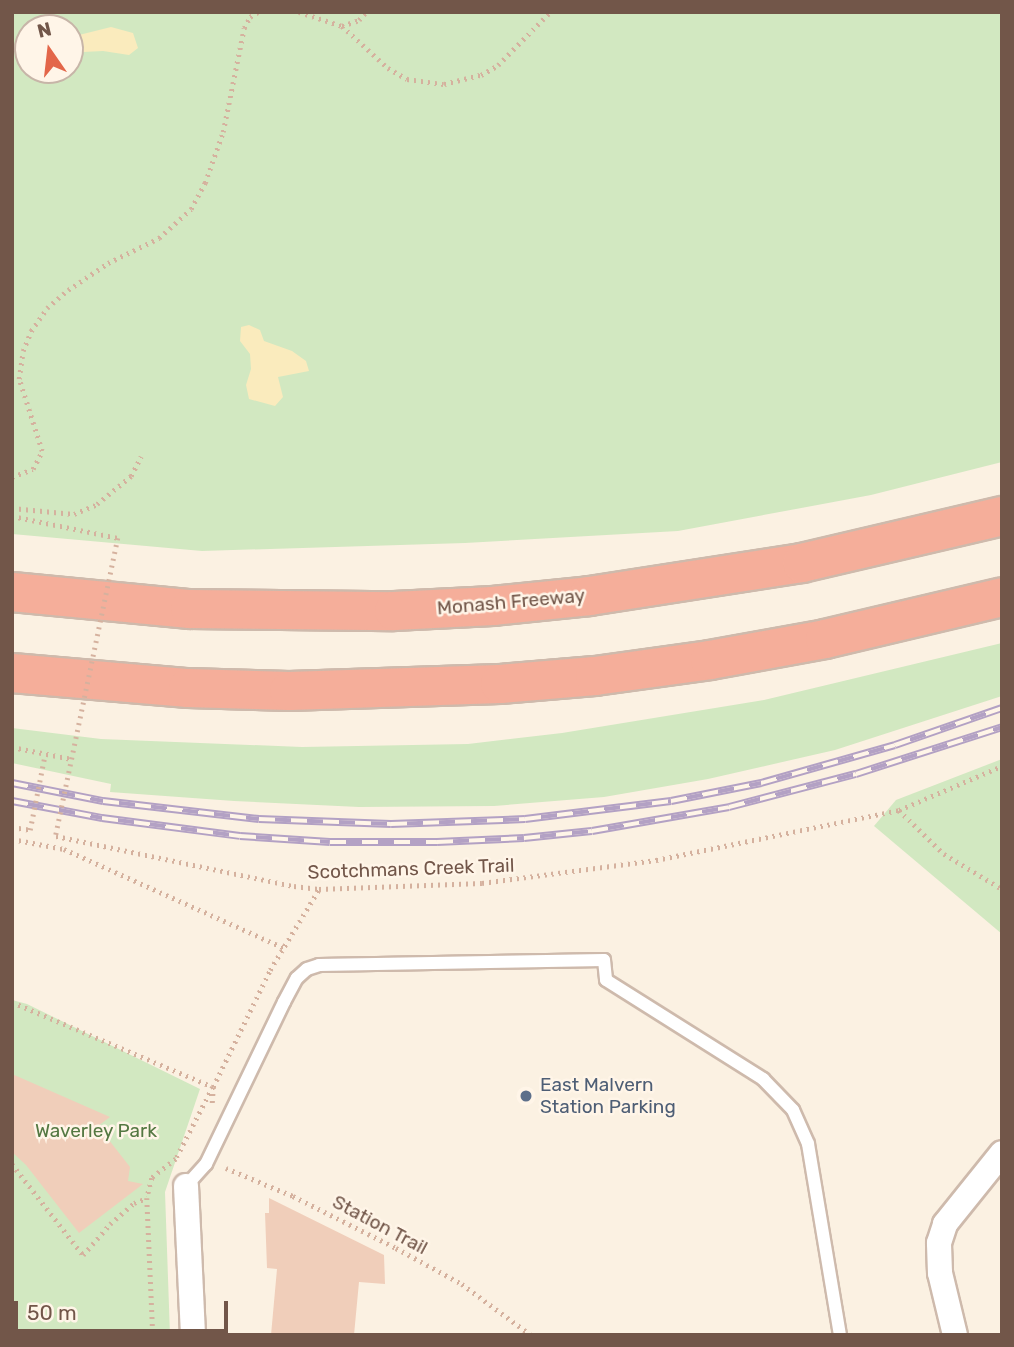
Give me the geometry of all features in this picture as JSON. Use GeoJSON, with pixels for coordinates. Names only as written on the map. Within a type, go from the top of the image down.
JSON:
{"type":"FeatureCollection","features":[{"type":"Feature","properties":{"kind":"highway","name":"Monash Freeway"},"geometry":{"type":"LineString","coordinates":[[12,592],[190,609],[381,611],[493,606],[601,595],[803,564],[1002,516]]}},
{"type":"Feature","properties":{"kind":"highway"},"geometry":{"type":"LineString","coordinates":[[12,673],[188,688],[289,691],[500,684],[595,676],[710,660],[825,639],[1002,597]]}},
{"type":"Feature","properties":{"kind":"street"},"geometry":{"type":"LineString","coordinates":[[955,1335],[940,1273],[939,1243],[951,1216],[1002,1153]]}},
{"type":"Feature","properties":{"kind":"street"},"geometry":{"type":"LineString","coordinates":[[186,1186],[192,1335]]}},
{"type":"Feature","properties":{"kind":"lane"},"geometry":{"type":"LineString","coordinates":[[186,1186],[206,1164],[284,1002],[297,978],[307,969],[331,964],[604,960],[606,980],[763,1079],[793,1110],[808,1144],[840,1335]]}},
{"type":"Feature","properties":{"kind":"path"},"geometry":{"type":"LineString","coordinates":[[12,477],[33,469],[42,452],[19,379],[20,363],[31,331],[57,298],[108,263],[159,239],[191,209],[205,183],[223,132],[244,28],[250,17],[258,12]]}},
{"type":"Feature","properties":{"kind":"path"},"geometry":{"type":"LineString","coordinates":[[299,12],[342,26],[388,68],[407,79],[426,83],[463,81],[498,65],[550,12]]}},
{"type":"Feature","properties":{"kind":"path"},"geometry":{"type":"LineString","coordinates":[[342,26],[359,20],[366,12]]}},
{"type":"Feature","properties":{"kind":"path"},"geometry":{"type":"LineString","coordinates":[[12,508],[74,514],[97,504],[131,476],[141,456]]}},
{"type":"Feature","properties":{"kind":"path","name":"Scotchmans Creek Trail"},"geometry":{"type":"LineString","coordinates":[[12,516],[118,538],[56,836],[319,889],[482,883],[555,875],[743,845],[899,810],[1002,766]]}},
{"type":"Feature","properties":{"kind":"path"},"geometry":{"type":"LineString","coordinates":[[12,747],[72,759]]}},
{"type":"Feature","properties":{"kind":"path"},"geometry":{"type":"LineString","coordinates":[[12,827],[30,830],[45,754]]}},
{"type":"Feature","properties":{"kind":"path"},"geometry":{"type":"LineString","coordinates":[[899,810],[944,854],[1002,889]]}},
{"type":"Feature","properties":{"kind":"path"},"geometry":{"type":"LineString","coordinates":[[12,839],[64,849],[284,948]]}},
{"type":"Feature","properties":{"kind":"path"},"geometry":{"type":"LineString","coordinates":[[263,986],[319,889]]}},
{"type":"Feature","properties":{"kind":"path"},"geometry":{"type":"LineString","coordinates":[[12,1002],[214,1087],[176,1159],[152,1178],[147,1198],[153,1335]]}},
{"type":"Feature","properties":{"kind":"path"},"geometry":{"type":"LineString","coordinates":[[12,1164],[83,1255],[134,1203],[147,1198]]}},
{"type":"Feature","properties":{"kind":"path","name":"Station Trail"},"geometry":{"type":"LineString","coordinates":[[206,1164],[224,1171],[227,1168],[345,1222],[462,1284],[531,1335]]}},
{"type":"Feature","properties":{"kind":"green space"},"geometry":{"type":"Polygon","coordinates":[[[12,12],[1002,12],[1002,462],[871,495],[678,531],[465,543],[202,551],[12,534],[12,12]]]}},
{"type":"Feature","properties":{"kind":"green space"},"geometry":{"type":"Polygon","coordinates":[[[1002,643],[1002,696],[835,750],[708,779],[604,797],[494,806],[359,807],[234,801],[110,792],[111,784],[12,763],[12,728],[101,739],[302,747],[468,744],[562,733],[764,700],[1002,643]]]}},
{"type":"Feature","properties":{"kind":"green space"},"geometry":{"type":"Polygon","coordinates":[[[1002,759],[1002,934],[874,826],[896,800],[1002,759]]]}},
{"type":"Feature","properties":{"kind":"green space","name":"Waverley Park"},"geometry":{"type":"Polygon","coordinates":[[[12,1000],[27,1004],[200,1089],[165,1192],[170,1335],[12,1335],[12,1000]]]}},
{"type":"Feature","properties":{"kind":"sand"},"geometry":{"type":"Polygon","coordinates":[[[111,27],[133,33],[138,48],[129,55],[103,51],[84,52],[84,34],[111,27]]]}},
{"type":"Feature","properties":{"kind":"sand"},"geometry":{"type":"Polygon","coordinates":[[[249,325],[260,330],[264,341],[292,351],[306,361],[309,371],[278,377],[283,397],[275,406],[249,399],[246,385],[251,369],[250,354],[240,341],[241,327],[249,325]]]}},
{"type":"Feature","properties":{"kind":"building"},"geometry":{"type":"Polygon","coordinates":[[[12,1074],[110,1117],[98,1126],[130,1167],[128,1181],[143,1184],[79,1233],[26,1165],[12,1152],[12,1074]]]}},
{"type":"Feature","properties":{"kind":"building"},"geometry":{"type":"Polygon","coordinates":[[[269,1198],[384,1255],[385,1284],[359,1282],[354,1335],[271,1335],[277,1269],[267,1268],[265,1213],[269,1213],[269,1198]]]}},
{"type":"Feature","properties":{"kind":"railway"},"geometry":{"type":"LineString","coordinates":[[12,783],[103,801],[259,819],[391,824],[525,819],[671,801],[761,783],[895,745],[1002,708]]}},
{"type":"Feature","properties":{"kind":"railway"},"geometry":{"type":"LineString","coordinates":[[12,801],[102,818],[240,836],[330,842],[437,842],[524,838],[592,831],[729,807],[856,774],[1002,727]]}},
{"type":"Feature","properties":{"kind":"place","name":"East Malvern Station Parking"},"geometry":{"type":"Point","coordinates":[526,1096]}}]}
